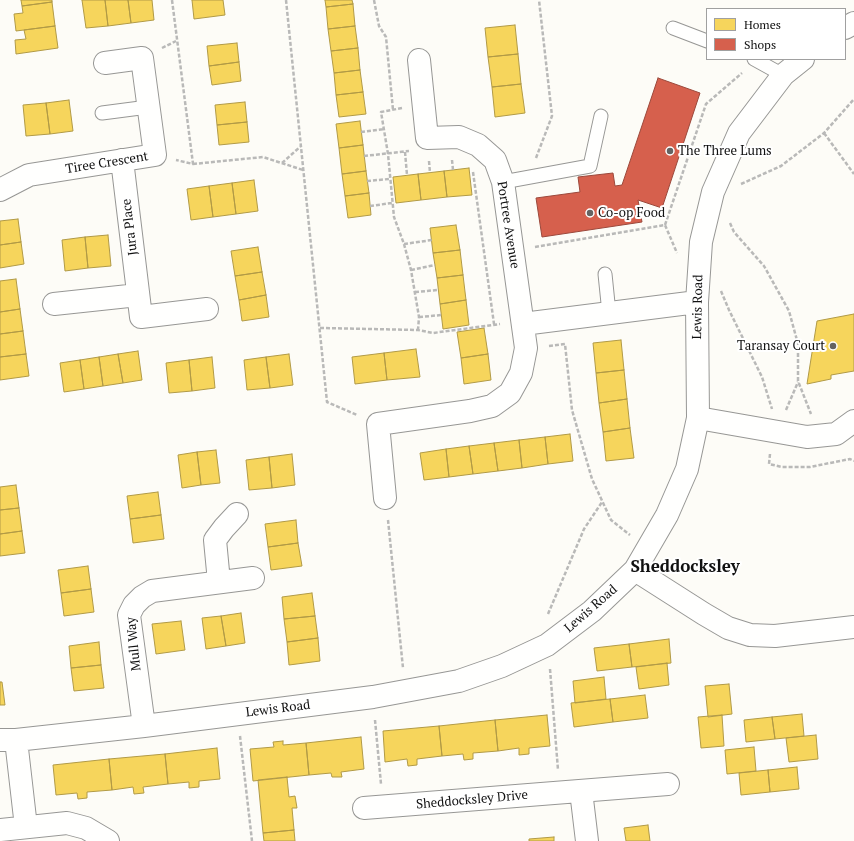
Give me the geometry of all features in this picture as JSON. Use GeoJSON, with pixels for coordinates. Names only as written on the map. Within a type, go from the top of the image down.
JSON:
{"type":"FeatureCollection","features":[{"type":"Feature","properties":{"kind":"street","name":"Tiree Crescent"},"geometry":{"type":"LineString","coordinates":[[0,190],[29,176],[155,154],[142,58],[105,63]]}},
{"type":"Feature","properties":{"kind":"street","name":"Portree Avenue"},"geometry":{"type":"LineString","coordinates":[[378,424],[470,411],[492,406],[510,393],[521,373],[526,348],[503,182],[495,160],[478,145],[459,137],[427,138],[419,60]]}},
{"type":"Feature","properties":{"kind":"street","name":"Lewis Road"},"geometry":{"type":"LineString","coordinates":[[8,740],[144,726],[373,697],[459,681],[502,666],[547,645],[592,611],[635,570],[667,515],[686,469],[698,418],[696,302],[701,242],[713,192],[739,133],[783,75],[802,60]]}},
{"type":"Feature","properties":{"kind":"street","name":"Jura Place"},"geometry":{"type":"LineString","coordinates":[[122,160],[141,317],[207,309]]}},
{"type":"Feature","properties":{"kind":"street"},"geometry":{"type":"LineString","coordinates":[[54,304],[138,295]]}},
{"type":"Feature","properties":{"kind":"street"},"geometry":{"type":"LineString","coordinates":[[523,324],[696,302]]}},
{"type":"Feature","properties":{"kind":"street"},"geometry":{"type":"LineString","coordinates":[[698,418],[807,437],[836,434],[854,421]]}},
{"type":"Feature","properties":{"kind":"street"},"geometry":{"type":"LineString","coordinates":[[378,424],[385,498]]}},
{"type":"Feature","properties":{"kind":"street"},"geometry":{"type":"LineString","coordinates":[[219,582],[215,540],[224,528],[238,514]]}},
{"type":"Feature","properties":{"kind":"street"},"geometry":{"type":"LineString","coordinates":[[635,570],[722,625],[750,635],[775,636],[854,627]]}},
{"type":"Feature","properties":{"kind":"street","name":"Mull Way"},"geometry":{"type":"LineString","coordinates":[[144,726],[129,615],[134,605],[142,597],[152,591],[253,578]]}},
{"type":"Feature","properties":{"kind":"street"},"geometry":{"type":"LineString","coordinates":[[8,740],[26,827]]}},
{"type":"Feature","properties":{"kind":"street","name":"Sheddocksley Drive"},"geometry":{"type":"LineString","coordinates":[[373,808],[668,784]]}},
{"type":"Feature","properties":{"kind":"street"},"geometry":{"type":"LineString","coordinates":[[581,791],[587,841]]}},
{"type":"Feature","properties":{"kind":"street"},"geometry":{"type":"LineString","coordinates":[[0,830],[67,823],[86,828],[108,841]]}},
{"type":"Feature","properties":{"kind":"lane"},"geometry":{"type":"LineString","coordinates":[[673,28],[706,41]]}},
{"type":"Feature","properties":{"kind":"lane"},"geometry":{"type":"LineString","coordinates":[[757,60],[783,75]]}},
{"type":"Feature","properties":{"kind":"lane"},"geometry":{"type":"LineString","coordinates":[[102,113],[148,107]]}},
{"type":"Feature","properties":{"kind":"lane"},"geometry":{"type":"LineString","coordinates":[[503,182],[590,166],[600,116]]}},
{"type":"Feature","properties":{"kind":"lane"},"geometry":{"type":"LineString","coordinates":[[605,274],[609,313]]}},
{"type":"Feature","properties":{"kind":"path"},"geometry":{"type":"LineString","coordinates":[[172,0],[176,41],[194,164]]}},
{"type":"Feature","properties":{"kind":"path"},"geometry":{"type":"LineString","coordinates":[[286,0],[327,402],[378,424]]}},
{"type":"Feature","properties":{"kind":"path"},"geometry":{"type":"LineString","coordinates":[[374,0],[379,26],[386,37],[392,110]]}},
{"type":"Feature","properties":{"kind":"path"},"geometry":{"type":"LineString","coordinates":[[528,177],[552,116],[539,0]]}},
{"type":"Feature","properties":{"kind":"path"},"geometry":{"type":"LineString","coordinates":[[680,260],[665,225],[706,104],[754,60]]}},
{"type":"Feature","properties":{"kind":"path"},"geometry":{"type":"LineString","coordinates":[[836,434],[810,413],[798,381],[798,344],[789,311],[764,266],[734,232],[713,192],[747,182],[781,166],[824,133],[854,99]]}},
{"type":"Feature","properties":{"kind":"path"},"geometry":{"type":"LineString","coordinates":[[418,330],[419,317],[411,270],[394,216],[389,179],[388,154],[381,112],[424,103]]}},
{"type":"Feature","properties":{"kind":"path"},"geometry":{"type":"LineString","coordinates":[[361,132],[384,129]]}},
{"type":"Feature","properties":{"kind":"path"},"geometry":{"type":"LineString","coordinates":[[824,133],[854,174]]}},
{"type":"Feature","properties":{"kind":"path"},"geometry":{"type":"LineString","coordinates":[[282,164],[301,146]]}},
{"type":"Feature","properties":{"kind":"path"},"geometry":{"type":"LineString","coordinates":[[364,156],[413,151]]}},
{"type":"Feature","properties":{"kind":"path"},"geometry":{"type":"LineString","coordinates":[[405,152],[407,175]]}},
{"type":"Feature","properties":{"kind":"path"},"geometry":{"type":"LineString","coordinates":[[155,154],[194,164],[263,157],[303,170]]}},
{"type":"Feature","properties":{"kind":"path"},"geometry":{"type":"LineString","coordinates":[[473,170],[494,324]]}},
{"type":"Feature","properties":{"kind":"path"},"geometry":{"type":"LineString","coordinates":[[367,181],[389,179]]}},
{"type":"Feature","properties":{"kind":"path"},"geometry":{"type":"LineString","coordinates":[[370,206],[392,203]]}},
{"type":"Feature","properties":{"kind":"path"},"geometry":{"type":"LineString","coordinates":[[513,250],[665,225]]}},
{"type":"Feature","properties":{"kind":"path"},"geometry":{"type":"LineString","coordinates":[[404,244],[432,240]]}},
{"type":"Feature","properties":{"kind":"path"},"geometry":{"type":"LineString","coordinates":[[411,270],[435,265]]}},
{"type":"Feature","properties":{"kind":"path"},"geometry":{"type":"LineString","coordinates":[[415,292],[438,290]]}},
{"type":"Feature","properties":{"kind":"path"},"geometry":{"type":"LineString","coordinates":[[721,290],[729,310],[762,377],[772,406],[772,430],[769,464],[782,467],[810,467],[850,459],[854,461]]}},
{"type":"Feature","properties":{"kind":"path"},"geometry":{"type":"LineString","coordinates":[[419,317],[442,315]]}},
{"type":"Feature","properties":{"kind":"path"},"geometry":{"type":"LineString","coordinates":[[320,328],[418,330],[433,333],[494,324],[523,324]]}},
{"type":"Feature","properties":{"kind":"path"},"geometry":{"type":"LineString","coordinates":[[526,348],[565,344],[572,410],[592,479],[611,520],[628,534],[649,547]]}},
{"type":"Feature","properties":{"kind":"path"},"geometry":{"type":"LineString","coordinates":[[772,430],[786,410],[798,381]]}},
{"type":"Feature","properties":{"kind":"path"},"geometry":{"type":"LineString","coordinates":[[385,498],[405,691]]}},
{"type":"Feature","properties":{"kind":"path"},"geometry":{"type":"LineString","coordinates":[[373,697],[373,808]]}},
{"type":"Feature","properties":{"kind":"path"},"geometry":{"type":"LineString","coordinates":[[237,714],[252,841]]}},
{"type":"Feature","properties":{"kind":"building: Homes"},"geometry":{"type":"Polygon","coordinates":[[[21,0],[52,0],[52,2],[22,6],[21,0]]]}},
{"type":"Feature","properties":{"kind":"building: Homes"},"geometry":{"type":"Polygon","coordinates":[[[82,0],[105,0],[108,26],[86,28],[82,0]]]}},
{"type":"Feature","properties":{"kind":"building: Homes"},"geometry":{"type":"Polygon","coordinates":[[[105,0],[128,0],[131,23],[108,26],[105,0]]]}},
{"type":"Feature","properties":{"kind":"building: Homes"},"geometry":{"type":"Polygon","coordinates":[[[128,0],[152,0],[154,20],[131,23],[128,0]]]}},
{"type":"Feature","properties":{"kind":"building: Homes"},"geometry":{"type":"Polygon","coordinates":[[[192,0],[223,0],[225,15],[194,19],[192,0]]]}},
{"type":"Feature","properties":{"kind":"building: Homes"},"geometry":{"type":"Polygon","coordinates":[[[325,0],[352,0],[353,4],[326,7],[325,0]]]}},
{"type":"Feature","properties":{"kind":"building: Homes"},"geometry":{"type":"Polygon","coordinates":[[[52,2],[55,26],[16,31],[14,14],[23,13],[22,6],[52,2]]]}},
{"type":"Feature","properties":{"kind":"building: Homes"},"geometry":{"type":"Polygon","coordinates":[[[353,4],[355,26],[328,29],[326,7],[353,4]]]}},
{"type":"Feature","properties":{"kind":"building: Homes"},"geometry":{"type":"Polygon","coordinates":[[[515,25],[518,54],[488,57],[485,28],[515,25]]]}},
{"type":"Feature","properties":{"kind":"building: Homes"},"geometry":{"type":"Polygon","coordinates":[[[55,26],[58,48],[16,54],[15,40],[26,39],[24,30],[55,26]]]}},
{"type":"Feature","properties":{"kind":"building: Homes"},"geometry":{"type":"Polygon","coordinates":[[[355,26],[358,48],[331,51],[328,29],[355,26]]]}},
{"type":"Feature","properties":{"kind":"building: Homes"},"geometry":{"type":"Polygon","coordinates":[[[237,43],[239,62],[209,66],[207,46],[237,43]]]}},
{"type":"Feature","properties":{"kind":"building: Homes"},"geometry":{"type":"Polygon","coordinates":[[[358,48],[360,70],[334,73],[331,51],[358,48]]]}},
{"type":"Feature","properties":{"kind":"building: Homes"},"geometry":{"type":"Polygon","coordinates":[[[518,54],[521,84],[492,87],[488,57],[518,54]]]}},
{"type":"Feature","properties":{"kind":"building: Homes"},"geometry":{"type":"Polygon","coordinates":[[[239,62],[241,81],[212,85],[209,66],[239,62]]]}},
{"type":"Feature","properties":{"kind":"building: Homes"},"geometry":{"type":"Polygon","coordinates":[[[360,70],[363,92],[336,95],[334,73],[360,70]]]}},
{"type":"Feature","properties":{"kind":"building: Homes"},"geometry":{"type":"Polygon","coordinates":[[[521,84],[525,113],[495,117],[492,87],[521,84]]]}},
{"type":"Feature","properties":{"kind":"building: Homes"},"geometry":{"type":"Polygon","coordinates":[[[363,92],[366,114],[339,117],[336,95],[363,92]]]}},
{"type":"Feature","properties":{"kind":"building: Homes"},"geometry":{"type":"Polygon","coordinates":[[[69,100],[73,131],[50,134],[46,103],[69,100]]]}},
{"type":"Feature","properties":{"kind":"building: Homes"},"geometry":{"type":"Polygon","coordinates":[[[245,102],[247,122],[217,125],[215,105],[245,102]]]}},
{"type":"Feature","properties":{"kind":"building: Homes"},"geometry":{"type":"Polygon","coordinates":[[[46,103],[50,134],[26,136],[23,105],[46,103]]]}},
{"type":"Feature","properties":{"kind":"building: Homes"},"geometry":{"type":"Polygon","coordinates":[[[360,121],[363,145],[339,148],[336,124],[360,121]]]}},
{"type":"Feature","properties":{"kind":"building: Homes"},"geometry":{"type":"Polygon","coordinates":[[[247,122],[249,142],[219,145],[217,125],[247,122]]]}},
{"type":"Feature","properties":{"kind":"building: Homes"},"geometry":{"type":"Polygon","coordinates":[[[363,145],[366,171],[342,174],[339,148],[363,145]]]}},
{"type":"Feature","properties":{"kind":"building: Homes"},"geometry":{"type":"Polygon","coordinates":[[[469,168],[472,195],[447,197],[444,171],[469,168]]]}},
{"type":"Feature","properties":{"kind":"building: Homes"},"geometry":{"type":"Polygon","coordinates":[[[366,171],[369,193],[345,196],[342,174],[366,171]]]}},
{"type":"Feature","properties":{"kind":"building: Homes"},"geometry":{"type":"Polygon","coordinates":[[[444,171],[447,197],[421,200],[418,174],[444,171]]]}},
{"type":"Feature","properties":{"kind":"building: Homes"},"geometry":{"type":"Polygon","coordinates":[[[418,174],[421,200],[396,203],[393,177],[418,174]]]}},
{"type":"Feature","properties":{"kind":"building: Homes"},"geometry":{"type":"Polygon","coordinates":[[[254,180],[258,211],[236,214],[232,183],[254,180]]]}},
{"type":"Feature","properties":{"kind":"building: Homes"},"geometry":{"type":"Polygon","coordinates":[[[232,183],[236,214],[213,217],[209,186],[232,183]]]}},
{"type":"Feature","properties":{"kind":"building: Homes"},"geometry":{"type":"Polygon","coordinates":[[[209,186],[213,217],[191,220],[187,189],[209,186]]]}},
{"type":"Feature","properties":{"kind":"building: Homes"},"geometry":{"type":"Polygon","coordinates":[[[369,193],[371,215],[348,218],[345,196],[369,193]]]}},
{"type":"Feature","properties":{"kind":"building: Homes"},"geometry":{"type":"Polygon","coordinates":[[[18,219],[21,242],[0,245],[0,221],[18,219]]]}},
{"type":"Feature","properties":{"kind":"building: Homes"},"geometry":{"type":"Polygon","coordinates":[[[456,225],[460,250],[433,253],[430,228],[456,225]]]}},
{"type":"Feature","properties":{"kind":"building: Homes"},"geometry":{"type":"Polygon","coordinates":[[[108,235],[111,266],[88,268],[85,237],[108,235]]]}},
{"type":"Feature","properties":{"kind":"building: Homes"},"geometry":{"type":"Polygon","coordinates":[[[85,237],[88,268],[65,271],[62,240],[85,237]]]}},
{"type":"Feature","properties":{"kind":"building: Homes"},"geometry":{"type":"Polygon","coordinates":[[[21,242],[24,264],[0,268],[0,245],[21,242]]]}},
{"type":"Feature","properties":{"kind":"building: Homes"},"geometry":{"type":"Polygon","coordinates":[[[258,247],[262,272],[235,276],[231,251],[258,247]]]}},
{"type":"Feature","properties":{"kind":"building: Homes"},"geometry":{"type":"Polygon","coordinates":[[[460,250],[463,275],[437,278],[433,253],[460,250]]]}},
{"type":"Feature","properties":{"kind":"building: Homes"},"geometry":{"type":"Polygon","coordinates":[[[262,272],[266,295],[239,300],[235,276],[262,272]]]}},
{"type":"Feature","properties":{"kind":"building: Homes"},"geometry":{"type":"Polygon","coordinates":[[[463,275],[466,300],[440,304],[437,278],[463,275]]]}},
{"type":"Feature","properties":{"kind":"building: Homes"},"geometry":{"type":"Polygon","coordinates":[[[16,279],[20,309],[0,312],[0,281],[16,279]]]}},
{"type":"Feature","properties":{"kind":"building: Homes"},"geometry":{"type":"Polygon","coordinates":[[[266,295],[269,317],[242,321],[239,300],[266,295]]]}},
{"type":"Feature","properties":{"kind":"building: Homes"},"geometry":{"type":"Polygon","coordinates":[[[466,300],[469,325],[443,329],[440,304],[466,300]]]}},
{"type":"Feature","properties":{"kind":"building: Homes"},"geometry":{"type":"Polygon","coordinates":[[[20,309],[23,331],[0,334],[0,312],[20,309]]]}},
{"type":"Feature","properties":{"kind":"building: Homes","name":"Taransay Court"},"geometry":{"type":"Polygon","coordinates":[[[854,314],[854,371],[831,375],[831,379],[807,384],[817,321],[854,314]]]}},
{"type":"Feature","properties":{"kind":"building: Homes"},"geometry":{"type":"Polygon","coordinates":[[[484,328],[488,354],[461,358],[457,332],[484,328]]]}},
{"type":"Feature","properties":{"kind":"building: Homes"},"geometry":{"type":"Polygon","coordinates":[[[23,331],[26,354],[0,357],[0,334],[23,331]]]}},
{"type":"Feature","properties":{"kind":"building: Homes"},"geometry":{"type":"Polygon","coordinates":[[[621,340],[624,370],[596,373],[593,343],[621,340]]]}},
{"type":"Feature","properties":{"kind":"building: Homes"},"geometry":{"type":"Polygon","coordinates":[[[416,349],[420,377],[387,380],[384,353],[416,349]]]}},
{"type":"Feature","properties":{"kind":"building: Homes"},"geometry":{"type":"Polygon","coordinates":[[[138,351],[142,380],[123,383],[118,354],[138,351]]]}},
{"type":"Feature","properties":{"kind":"building: Homes"},"geometry":{"type":"Polygon","coordinates":[[[384,353],[387,380],[355,384],[352,357],[384,353]]]}},
{"type":"Feature","properties":{"kind":"building: Homes"},"geometry":{"type":"Polygon","coordinates":[[[26,354],[29,376],[0,380],[0,357],[26,354]]]}},
{"type":"Feature","properties":{"kind":"building: Homes"},"geometry":{"type":"Polygon","coordinates":[[[118,354],[123,383],[103,386],[99,357],[118,354]]]}},
{"type":"Feature","properties":{"kind":"building: Homes"},"geometry":{"type":"Polygon","coordinates":[[[289,354],[293,385],[270,388],[266,357],[289,354]]]}},
{"type":"Feature","properties":{"kind":"building: Homes"},"geometry":{"type":"Polygon","coordinates":[[[488,354],[491,380],[464,384],[461,358],[488,354]]]}},
{"type":"Feature","properties":{"kind":"building: Homes"},"geometry":{"type":"Polygon","coordinates":[[[99,357],[103,386],[84,389],[80,360],[99,357]]]}},
{"type":"Feature","properties":{"kind":"building: Homes"},"geometry":{"type":"Polygon","coordinates":[[[212,357],[215,388],[192,391],[189,360],[212,357]]]}},
{"type":"Feature","properties":{"kind":"building: Homes"},"geometry":{"type":"Polygon","coordinates":[[[266,357],[270,388],[247,390],[244,360],[266,357]]]}},
{"type":"Feature","properties":{"kind":"building: Homes"},"geometry":{"type":"Polygon","coordinates":[[[80,360],[84,389],[64,392],[60,363],[80,360]]]}},
{"type":"Feature","properties":{"kind":"building: Homes"},"geometry":{"type":"Polygon","coordinates":[[[189,360],[192,391],[169,393],[166,363],[189,360]]]}},
{"type":"Feature","properties":{"kind":"building: Homes"},"geometry":{"type":"Polygon","coordinates":[[[624,370],[627,399],[599,403],[596,373],[624,370]]]}},
{"type":"Feature","properties":{"kind":"building: Homes"},"geometry":{"type":"Polygon","coordinates":[[[627,399],[630,428],[603,432],[599,403],[627,399]]]}},
{"type":"Feature","properties":{"kind":"building: Homes"},"geometry":{"type":"Polygon","coordinates":[[[630,428],[634,458],[606,461],[603,432],[630,428]]]}},
{"type":"Feature","properties":{"kind":"building: Homes"},"geometry":{"type":"Polygon","coordinates":[[[570,434],[573,461],[548,464],[545,437],[570,434]]]}},
{"type":"Feature","properties":{"kind":"building: Homes"},"geometry":{"type":"Polygon","coordinates":[[[545,437],[548,464],[522,468],[519,440],[545,437]]]}},
{"type":"Feature","properties":{"kind":"building: Homes"},"geometry":{"type":"Polygon","coordinates":[[[519,440],[522,468],[498,471],[494,443],[519,440]]]}},
{"type":"Feature","properties":{"kind":"building: Homes"},"geometry":{"type":"Polygon","coordinates":[[[494,443],[498,471],[473,474],[469,446],[494,443]]]}},
{"type":"Feature","properties":{"kind":"building: Homes"},"geometry":{"type":"Polygon","coordinates":[[[469,446],[473,474],[449,477],[446,449],[469,446]]]}},
{"type":"Feature","properties":{"kind":"building: Homes"},"geometry":{"type":"Polygon","coordinates":[[[446,449],[449,477],[424,480],[420,453],[446,449]]]}},
{"type":"Feature","properties":{"kind":"building: Homes"},"geometry":{"type":"Polygon","coordinates":[[[216,450],[220,483],[201,485],[197,452],[216,450]]]}},
{"type":"Feature","properties":{"kind":"building: Homes"},"geometry":{"type":"Polygon","coordinates":[[[197,452],[201,485],[182,488],[178,455],[197,452]]]}},
{"type":"Feature","properties":{"kind":"building: Homes"},"geometry":{"type":"Polygon","coordinates":[[[292,454],[295,485],[272,488],[269,457],[292,454]]]}},
{"type":"Feature","properties":{"kind":"building: Homes"},"geometry":{"type":"Polygon","coordinates":[[[269,457],[272,488],[249,490],[246,460],[269,457]]]}},
{"type":"Feature","properties":{"kind":"building: Homes"},"geometry":{"type":"Polygon","coordinates":[[[16,485],[19,508],[0,510],[0,487],[16,485]]]}},
{"type":"Feature","properties":{"kind":"building: Homes"},"geometry":{"type":"Polygon","coordinates":[[[158,492],[161,515],[130,519],[127,496],[158,492]]]}},
{"type":"Feature","properties":{"kind":"building: Homes"},"geometry":{"type":"Polygon","coordinates":[[[19,508],[22,531],[0,534],[0,510],[19,508]]]}},
{"type":"Feature","properties":{"kind":"building: Homes"},"geometry":{"type":"Polygon","coordinates":[[[161,515],[164,539],[133,543],[130,519],[161,515]]]}},
{"type":"Feature","properties":{"kind":"building: Homes"},"geometry":{"type":"Polygon","coordinates":[[[296,520],[298,543],[268,547],[265,524],[296,520]]]}},
{"type":"Feature","properties":{"kind":"building: Homes"},"geometry":{"type":"Polygon","coordinates":[[[22,531],[25,553],[0,556],[0,534],[22,531]]]}},
{"type":"Feature","properties":{"kind":"building: Homes"},"geometry":{"type":"Polygon","coordinates":[[[298,543],[302,566],[271,570],[268,547],[298,543]]]}},
{"type":"Feature","properties":{"kind":"building: Homes"},"geometry":{"type":"Polygon","coordinates":[[[88,566],[91,589],[61,593],[58,570],[88,566]]]}},
{"type":"Feature","properties":{"kind":"building: Homes"},"geometry":{"type":"Polygon","coordinates":[[[91,589],[94,612],[64,616],[61,593],[91,589]]]}},
{"type":"Feature","properties":{"kind":"building: Homes"},"geometry":{"type":"Polygon","coordinates":[[[312,593],[315,616],[284,619],[282,597],[312,593]]]}},
{"type":"Feature","properties":{"kind":"building: Homes"},"geometry":{"type":"Polygon","coordinates":[[[241,613],[245,643],[226,646],[221,616],[241,613]]]}},
{"type":"Feature","properties":{"kind":"building: Homes"},"geometry":{"type":"Polygon","coordinates":[[[221,616],[226,646],[206,649],[202,618],[221,616]]]}},
{"type":"Feature","properties":{"kind":"building: Homes"},"geometry":{"type":"Polygon","coordinates":[[[315,616],[318,638],[287,642],[284,619],[315,616]]]}},
{"type":"Feature","properties":{"kind":"building: Homes"},"geometry":{"type":"Polygon","coordinates":[[[181,621],[185,650],[156,654],[152,624],[181,621]]]}},
{"type":"Feature","properties":{"kind":"building: Homes"},"geometry":{"type":"Polygon","coordinates":[[[318,638],[320,661],[289,665],[287,642],[318,638]]]}},
{"type":"Feature","properties":{"kind":"building: Homes"},"geometry":{"type":"Polygon","coordinates":[[[669,639],[671,663],[632,667],[629,644],[669,639]]]}},
{"type":"Feature","properties":{"kind":"building: Homes"},"geometry":{"type":"Polygon","coordinates":[[[99,642],[101,665],[71,668],[69,646],[99,642]]]}},
{"type":"Feature","properties":{"kind":"building: Homes"},"geometry":{"type":"Polygon","coordinates":[[[629,644],[632,667],[597,671],[594,648],[629,644]]]}},
{"type":"Feature","properties":{"kind":"building: Homes"},"geometry":{"type":"Polygon","coordinates":[[[667,663],[669,685],[639,689],[636,667],[667,663]]]}},
{"type":"Feature","properties":{"kind":"building: Homes"},"geometry":{"type":"Polygon","coordinates":[[[101,665],[104,688],[74,691],[71,668],[101,665]]]}},
{"type":"Feature","properties":{"kind":"building: Homes"},"geometry":{"type":"Polygon","coordinates":[[[604,677],[606,699],[575,703],[573,681],[604,677]]]}},
{"type":"Feature","properties":{"kind":"building: Homes"},"geometry":{"type":"Polygon","coordinates":[[[0,682],[2,682],[5,705],[0,705],[0,682]]]}},
{"type":"Feature","properties":{"kind":"building: Homes"},"geometry":{"type":"Polygon","coordinates":[[[729,684],[732,714],[708,717],[705,686],[729,684]]]}},
{"type":"Feature","properties":{"kind":"building: Homes"},"geometry":{"type":"Polygon","coordinates":[[[645,695],[648,718],[613,722],[610,699],[645,695]]]}},
{"type":"Feature","properties":{"kind":"building: Homes"},"geometry":{"type":"Polygon","coordinates":[[[610,699],[613,722],[574,727],[571,703],[610,699]]]}},
{"type":"Feature","properties":{"kind":"building: Homes"},"geometry":{"type":"Polygon","coordinates":[[[802,714],[804,736],[775,739],[772,717],[802,714]]]}},
{"type":"Feature","properties":{"kind":"building: Homes"},"geometry":{"type":"Polygon","coordinates":[[[547,715],[550,746],[529,748],[529,754],[519,755],[519,748],[498,751],[495,720],[547,715]]]}},
{"type":"Feature","properties":{"kind":"building: Homes"},"geometry":{"type":"Polygon","coordinates":[[[722,715],[724,746],[701,748],[698,717],[722,715]]]}},
{"type":"Feature","properties":{"kind":"building: Homes"},"geometry":{"type":"Polygon","coordinates":[[[772,717],[775,739],[746,742],[744,720],[772,717]]]}},
{"type":"Feature","properties":{"kind":"building: Homes"},"geometry":{"type":"Polygon","coordinates":[[[495,720],[498,751],[473,753],[473,759],[464,760],[463,754],[442,756],[439,726],[495,720]]]}},
{"type":"Feature","properties":{"kind":"building: Homes"},"geometry":{"type":"Polygon","coordinates":[[[439,726],[442,756],[417,759],[417,765],[408,766],[407,759],[385,762],[383,731],[439,726]]]}},
{"type":"Feature","properties":{"kind":"building: Homes"},"geometry":{"type":"Polygon","coordinates":[[[816,735],[818,759],[789,762],[786,738],[816,735]]]}},
{"type":"Feature","properties":{"kind":"building: Homes"},"geometry":{"type":"Polygon","coordinates":[[[361,737],[364,769],[341,772],[342,777],[332,777],[331,773],[309,775],[306,743],[361,737]]]}},
{"type":"Feature","properties":{"kind":"building: Homes"},"geometry":{"type":"Polygon","coordinates":[[[283,741],[283,745],[306,743],[309,775],[253,781],[250,749],[274,747],[273,742],[283,741]]]}},
{"type":"Feature","properties":{"kind":"building: Homes"},"geometry":{"type":"Polygon","coordinates":[[[754,747],[756,771],[727,774],[725,750],[754,747]]]}},
{"type":"Feature","properties":{"kind":"building: Homes"},"geometry":{"type":"Polygon","coordinates":[[[217,748],[220,779],[199,781],[199,787],[189,788],[189,782],[168,784],[165,754],[217,748]]]}},
{"type":"Feature","properties":{"kind":"building: Homes"},"geometry":{"type":"Polygon","coordinates":[[[165,754],[168,784],[143,787],[144,793],[134,794],[133,787],[112,790],[109,759],[165,754]]]}},
{"type":"Feature","properties":{"kind":"building: Homes"},"geometry":{"type":"Polygon","coordinates":[[[109,759],[112,790],[87,792],[87,798],[78,799],[77,793],[56,795],[53,765],[109,759]]]}},
{"type":"Feature","properties":{"kind":"building: Homes"},"geometry":{"type":"Polygon","coordinates":[[[797,767],[799,789],[770,792],[768,770],[797,767]]]}},
{"type":"Feature","properties":{"kind":"building: Homes"},"geometry":{"type":"Polygon","coordinates":[[[768,770],[770,792],[741,795],[739,773],[768,770]]]}},
{"type":"Feature","properties":{"kind":"building: Homes"},"geometry":{"type":"Polygon","coordinates":[[[287,777],[289,797],[295,796],[297,808],[292,808],[294,830],[263,833],[258,780],[287,777]]]}},
{"type":"Feature","properties":{"kind":"building: Homes"},"geometry":{"type":"Polygon","coordinates":[[[648,825],[650,841],[626,841],[624,828],[648,825]]]}},
{"type":"Feature","properties":{"kind":"building: Homes"},"geometry":{"type":"Polygon","coordinates":[[[294,830],[295,841],[264,841],[263,833],[294,830]]]}},
{"type":"Feature","properties":{"kind":"building: Homes"},"geometry":{"type":"Polygon","coordinates":[[[554,837],[554,841],[529,841],[529,839],[554,837]]]}},
{"type":"Feature","properties":{"kind":"building: Shops"},"geometry":{"type":"Polygon","coordinates":[[[658,78],[700,93],[662,208],[638,200],[642,222],[542,237],[536,198],[580,192],[578,177],[613,173],[615,186],[622,185],[658,78]]]}},
{"type":"Feature","properties":{"kind":"place","name":"The Three Lums"},"geometry":{"type":"Point","coordinates":[670,151]}},
{"type":"Feature","properties":{"kind":"place","name":"Co-op Food"},"geometry":{"type":"Point","coordinates":[590,213]}},
{"type":"Feature","properties":{"kind":"place","name":"Taransay Court"},"geometry":{"type":"Point","coordinates":[833,346]}},
{"type":"Feature","properties":{"kind":"district","name":"Sheddocksley"},"geometry":{"type":"Point","coordinates":[685,567]}}]}
